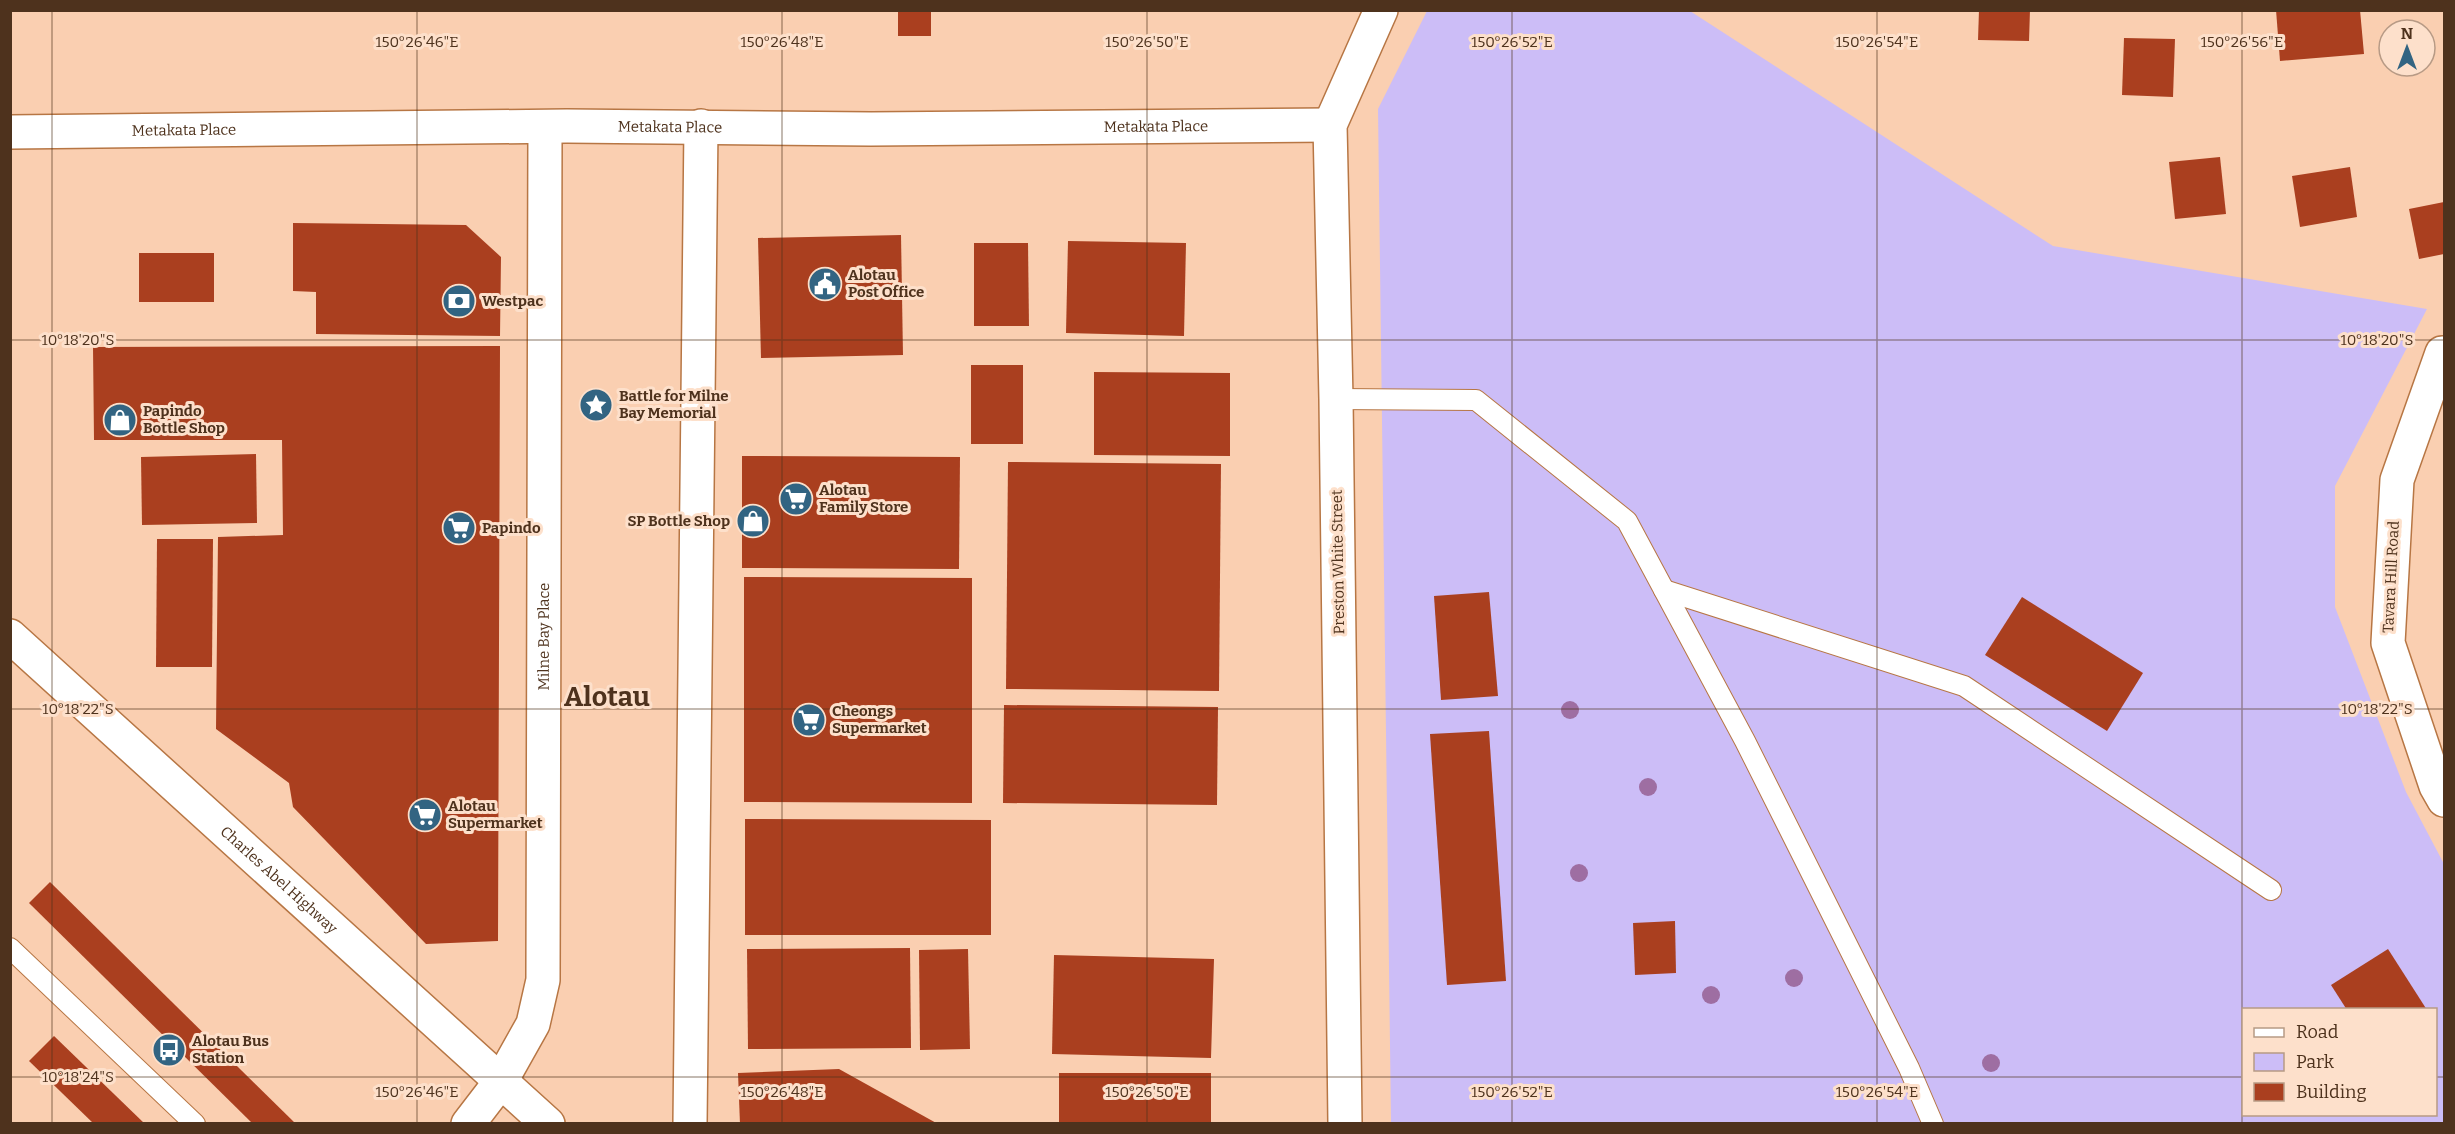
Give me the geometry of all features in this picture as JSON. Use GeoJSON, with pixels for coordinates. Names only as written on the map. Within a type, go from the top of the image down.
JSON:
{"type":"FeatureCollection","features":[{"type":"Feature","properties":{"kind":"street","name":"Preston White Street"},"geometry":{"type":"LineString","coordinates":[[1345,1124],[1336,399],[1330,124],[1381,10]]}},
{"type":"Feature","properties":{"kind":"street","name":"Metakata Place"},"geometry":{"type":"LineString","coordinates":[[10,132],[545,126],[871,129],[1330,124]]}},
{"type":"Feature","properties":{"kind":"street","name":"Milne Bay Place"},"geometry":{"type":"LineString","coordinates":[[468,1124],[501,1081],[533,1024],[543,980],[545,126]]}},
{"type":"Feature","properties":{"kind":"street"},"geometry":{"type":"LineString","coordinates":[[690,1124],[701,126]]}},
{"type":"Feature","properties":{"kind":"street","name":"Tavara Hill Road"},"geometry":{"type":"LineString","coordinates":[[2445,353],[2442,353],[2397,480],[2388,643],[2436,786],[2445,800]]}},
{"type":"Feature","properties":{"kind":"street","name":"Charles Abel Highway"},"geometry":{"type":"LineString","coordinates":[[10,636],[548,1124]]}},
{"type":"Feature","properties":{"kind":"lane"},"geometry":{"type":"LineString","coordinates":[[1336,399],[1476,400],[1627,521],[1745,741],[1909,1068],[1933,1124]]}},
{"type":"Feature","properties":{"kind":"lane"},"geometry":{"type":"LineString","coordinates":[[1664,590],[1964,686],[2271,890]]}},
{"type":"Feature","properties":{"kind":"lane"},"geometry":{"type":"LineString","coordinates":[[10,948],[195,1124]]}},
{"type":"Feature","properties":{"kind":"green space"},"geometry":{"type":"Polygon","coordinates":[[[1427,11],[1690,11],[2053,246],[2427,309],[2335,486],[2335,607],[2406,792],[2444,864],[2444,1123],[1391,1123],[1378,109],[1427,11]]]}},
{"type":"Feature","properties":{"kind":"building"},"geometry":{"type":"Polygon","coordinates":[[[898,10],[931,10],[931,36],[898,36],[898,10]]]}},
{"type":"Feature","properties":{"kind":"building"},"geometry":{"type":"Polygon","coordinates":[[[1979,10],[2030,10],[2029,41],[1978,40],[1979,10]]]}},
{"type":"Feature","properties":{"kind":"building"},"geometry":{"type":"Polygon","coordinates":[[[2276,10],[2360,10],[2364,54],[2280,61],[2276,10]]]}},
{"type":"Feature","properties":{"kind":"building"},"geometry":{"type":"Polygon","coordinates":[[[2124,38],[2175,39],[2173,97],[2122,95],[2124,38]]]}},
{"type":"Feature","properties":{"kind":"building"},"geometry":{"type":"Polygon","coordinates":[[[2220,157],[2226,214],[2175,219],[2169,162],[2220,157]]]}},
{"type":"Feature","properties":{"kind":"building"},"geometry":{"type":"Polygon","coordinates":[[[2350,167],[2357,217],[2300,227],[2292,176],[2350,167]]]}},
{"type":"Feature","properties":{"kind":"building"},"geometry":{"type":"Polygon","coordinates":[[[2444,202],[2444,254],[2419,259],[2409,209],[2444,202]]]}},
{"type":"Feature","properties":{"kind":"building"},"geometry":{"type":"Polygon","coordinates":[[[293,223],[466,225],[501,257],[500,336],[316,334],[316,292],[293,291],[293,223]]]}},
{"type":"Feature","properties":{"kind":"building"},"geometry":{"type":"Polygon","coordinates":[[[901,235],[903,355],[761,358],[758,238],[901,235]]]}},
{"type":"Feature","properties":{"kind":"building"},"geometry":{"type":"Polygon","coordinates":[[[1068,241],[1186,243],[1184,336],[1066,333],[1068,241]]]}},
{"type":"Feature","properties":{"kind":"building"},"geometry":{"type":"Polygon","coordinates":[[[974,243],[1028,243],[1029,326],[974,326],[974,243]]]}},
{"type":"Feature","properties":{"kind":"building"},"geometry":{"type":"Polygon","coordinates":[[[139,253],[214,253],[214,302],[139,302],[139,253]]]}},
{"type":"Feature","properties":{"kind":"building"},"geometry":{"type":"Polygon","coordinates":[[[500,346],[498,941],[426,944],[293,807],[289,783],[216,729],[218,537],[283,535],[282,440],[94,440],[93,347],[500,346]]]}},
{"type":"Feature","properties":{"kind":"building"},"geometry":{"type":"Polygon","coordinates":[[[971,365],[1023,365],[1023,444],[971,444],[971,365]]]}},
{"type":"Feature","properties":{"kind":"building"},"geometry":{"type":"Polygon","coordinates":[[[1094,372],[1230,373],[1230,456],[1094,455],[1094,372]]]}},
{"type":"Feature","properties":{"kind":"building"},"geometry":{"type":"Polygon","coordinates":[[[256,454],[257,523],[142,525],[141,457],[256,454]]]}},
{"type":"Feature","properties":{"kind":"building"},"geometry":{"type":"Polygon","coordinates":[[[742,456],[960,457],[959,569],[742,568],[742,456]]]}},
{"type":"Feature","properties":{"kind":"building"},"geometry":{"type":"Polygon","coordinates":[[[1008,462],[1221,464],[1219,691],[1006,689],[1008,462]]]}},
{"type":"Feature","properties":{"kind":"building"},"geometry":{"type":"Polygon","coordinates":[[[157,539],[213,539],[212,667],[156,667],[157,539]]]}},
{"type":"Feature","properties":{"kind":"building"},"geometry":{"type":"Polygon","coordinates":[[[744,577],[972,578],[972,803],[744,802],[744,577]]]}},
{"type":"Feature","properties":{"kind":"building"},"geometry":{"type":"Polygon","coordinates":[[[1489,592],[1498,696],[1441,700],[1434,596],[1489,592]]]}},
{"type":"Feature","properties":{"kind":"building"},"geometry":{"type":"Polygon","coordinates":[[[2022,597],[2143,673],[2107,731],[1985,655],[2022,597]]]}},
{"type":"Feature","properties":{"kind":"building"},"geometry":{"type":"Polygon","coordinates":[[[1004,705],[1218,707],[1217,805],[1003,803],[1004,705]]]}},
{"type":"Feature","properties":{"kind":"building"},"geometry":{"type":"Polygon","coordinates":[[[1489,731],[1506,981],[1447,985],[1430,734],[1489,731]]]}},
{"type":"Feature","properties":{"kind":"building"},"geometry":{"type":"Polygon","coordinates":[[[745,819],[991,820],[991,935],[745,935],[745,819]]]}},
{"type":"Feature","properties":{"kind":"building"},"geometry":{"type":"Polygon","coordinates":[[[50,882],[296,1124],[253,1124],[29,903],[50,882]]]}},
{"type":"Feature","properties":{"kind":"building"},"geometry":{"type":"Polygon","coordinates":[[[1675,921],[1676,973],[1635,975],[1633,923],[1675,921]]]}},
{"type":"Feature","properties":{"kind":"building"},"geometry":{"type":"Polygon","coordinates":[[[910,948],[911,1048],[748,1049],[747,949],[910,948]]]}},
{"type":"Feature","properties":{"kind":"building"},"geometry":{"type":"Polygon","coordinates":[[[968,949],[970,1049],[920,1050],[919,950],[968,949]]]}},
{"type":"Feature","properties":{"kind":"building"},"geometry":{"type":"Polygon","coordinates":[[[2388,949],[2426,1008],[2346,1008],[2331,985],[2388,949]]]}},
{"type":"Feature","properties":{"kind":"building"},"geometry":{"type":"Polygon","coordinates":[[[1054,955],[1214,959],[1211,1058],[1052,1054],[1054,955]]]}},
{"type":"Feature","properties":{"kind":"building"},"geometry":{"type":"Polygon","coordinates":[[[54,1036],[145,1124],[94,1124],[29,1061],[54,1036]]]}},
{"type":"Feature","properties":{"kind":"building"},"geometry":{"type":"Polygon","coordinates":[[[839,1069],[938,1124],[740,1124],[738,1073],[839,1069]]]}},
{"type":"Feature","properties":{"kind":"building"},"geometry":{"type":"Polygon","coordinates":[[[1059,1073],[1211,1073],[1211,1124],[1059,1124],[1059,1073]]]}},
{"type":"Feature","properties":{"kind":"place","name":"Alotau Post Office"},"geometry":{"type":"Point","coordinates":[825,284]}},
{"type":"Feature","properties":{"kind":"place","name":"Westpac"},"geometry":{"type":"Point","coordinates":[459,301]}},
{"type":"Feature","properties":{"kind":"place","name":"Battle for Milne Bay Memorial"},"geometry":{"type":"Point","coordinates":[596,405]}},
{"type":"Feature","properties":{"kind":"place","name":"Papindo Bottle Shop"},"geometry":{"type":"Point","coordinates":[120,420]}},
{"type":"Feature","properties":{"kind":"place","name":"Alotau Family Store"},"geometry":{"type":"Point","coordinates":[796,499]}},
{"type":"Feature","properties":{"kind":"place","name":"SP Bottle Shop"},"geometry":{"type":"Point","coordinates":[753,521]}},
{"type":"Feature","properties":{"kind":"place","name":"Papindo"},"geometry":{"type":"Point","coordinates":[459,528]}},
{"type":"Feature","properties":{"kind":"place","name":"Cheongs Supermarket"},"geometry":{"type":"Point","coordinates":[809,720]}},
{"type":"Feature","properties":{"kind":"place","name":"Alotau Supermarket"},"geometry":{"type":"Point","coordinates":[425,815]}},
{"type":"Feature","properties":{"kind":"place","name":"Alotau Bus Station"},"geometry":{"type":"Point","coordinates":[169,1050]}},
{"type":"Feature","properties":{"kind":"district","name":"Alotau"},"geometry":{"type":"Point","coordinates":[607,697]}}]}
